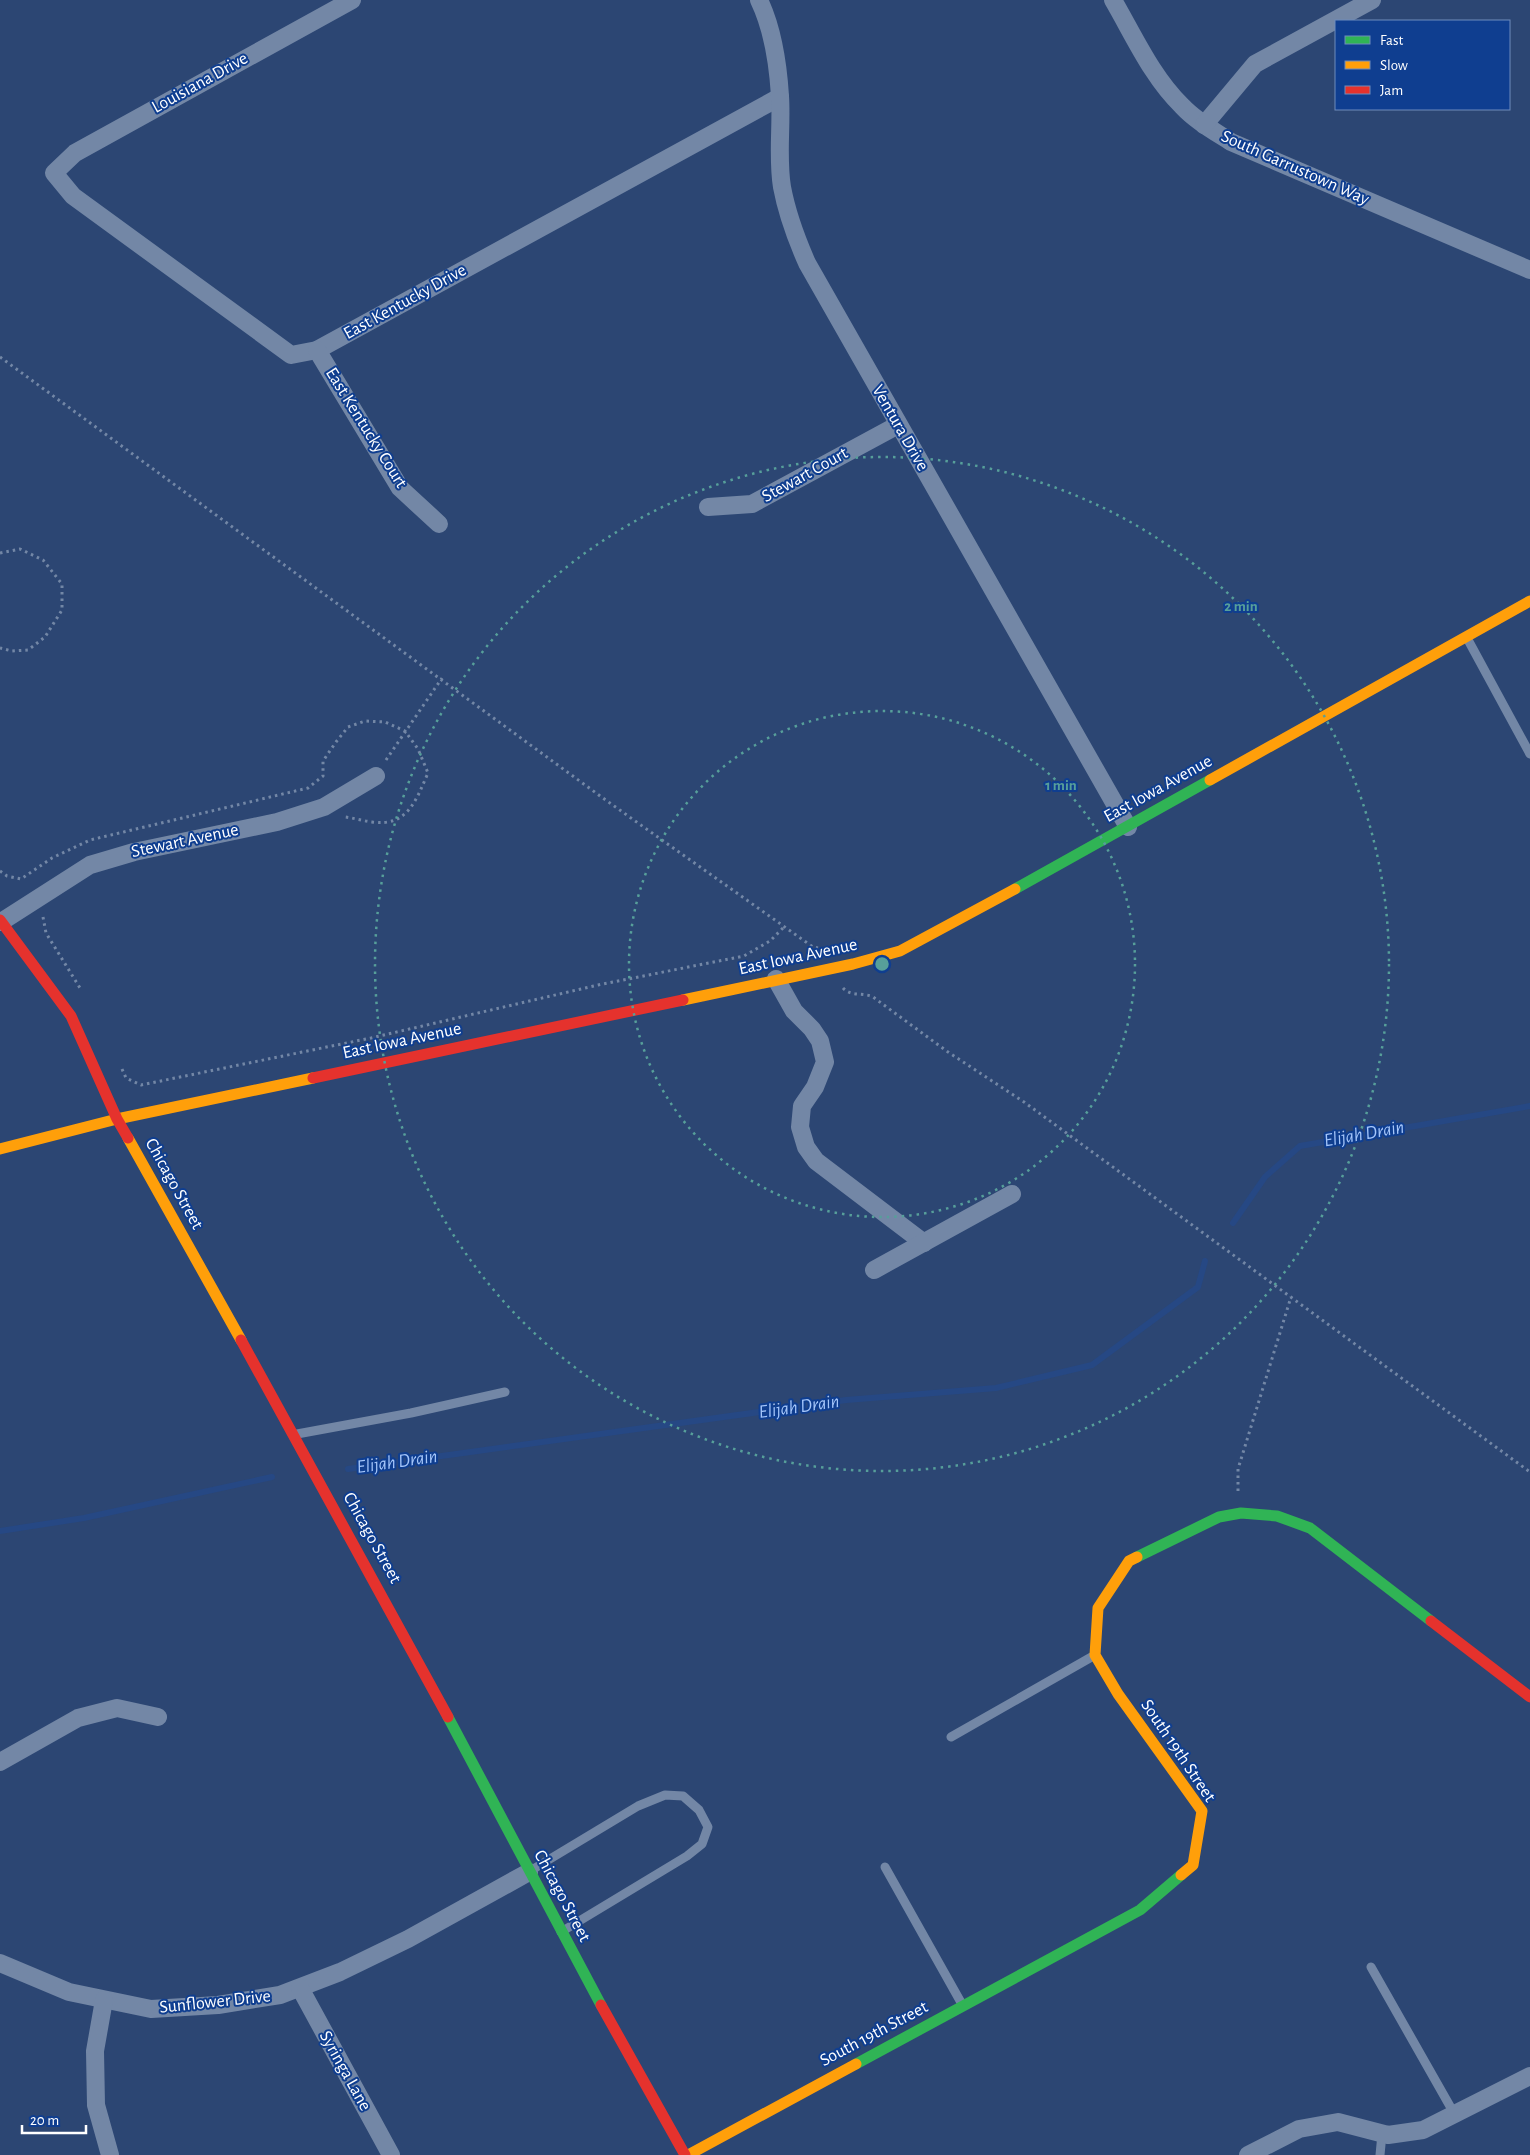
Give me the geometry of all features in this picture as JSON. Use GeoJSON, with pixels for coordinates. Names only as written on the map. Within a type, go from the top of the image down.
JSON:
{"type":"FeatureCollection","features":[{"type":"Feature","properties":{"kind":"street","name":"Louisiana Drive"},"geometry":{"type":"LineString","coordinates":[[54,173],[75,153],[352,0]]}},
{"type":"Feature","properties":{"kind":"street","name":"Ventura Drive"},"geometry":{"type":"LineString","coordinates":[[759,0],[775,51],[780,97],[779,148],[782,186],[792,228],[807,263],[1128,827]]}},
{"type":"Feature","properties":{"kind":"street","name":"South Garrustown Way"},"geometry":{"type":"LineString","coordinates":[[1113,0],[1161,82],[1182,106],[1204,125],[1231,142],[1530,270]]}},
{"type":"Feature","properties":{"kind":"street"},"geometry":{"type":"LineString","coordinates":[[1335,20],[1372,0]]}},
{"type":"Feature","properties":{"kind":"street"},"geometry":{"type":"LineString","coordinates":[[1204,125],[1255,64],[1335,20]]}},
{"type":"Feature","properties":{"kind":"street","name":"East Kentucky Drive"},"geometry":{"type":"LineString","coordinates":[[54,173],[73,196],[291,355],[317,350],[780,97]]}},
{"type":"Feature","properties":{"kind":"street","name":"East Kentucky Court"},"geometry":{"type":"LineString","coordinates":[[317,350],[400,488],[439,524]]}},
{"type":"Feature","properties":{"kind":"street","name":"Stewart Court"},"geometry":{"type":"LineString","coordinates":[[708,507],[752,504],[898,425]]}},
{"type":"Feature","properties":{"kind":"street","name":"East Iowa Avenue"},"geometry":{"type":"LineString","coordinates":[[0,1149],[118,1119],[853,964],[900,951],[1128,827],[1530,602]]}},
{"type":"Feature","properties":{"kind":"street","name":"Stewart Avenue"},"geometry":{"type":"LineString","coordinates":[[1,921],[90,865],[134,852],[276,822],[324,807],[376,776]]}},
{"type":"Feature","properties":{"kind":"street","name":"Chicago Street"},"geometry":{"type":"LineString","coordinates":[[1,921],[71,1016],[118,1119],[417,1657],[617,2036],[687,2155]]}},
{"type":"Feature","properties":{"kind":"street"},"geometry":{"type":"LineString","coordinates":[[776,979],[794,1011],[812,1029],[820,1041],[825,1062],[815,1087],[802,1106],[800,1127],[806,1147],[816,1161],[924,1243]]}},
{"type":"Feature","properties":{"kind":"street"},"geometry":{"type":"LineString","coordinates":[[874,1270],[1012,1194]]}},
{"type":"Feature","properties":{"kind":"street"},"geometry":{"type":"LineString","coordinates":[[1095,1655],[1098,1608],[1129,1561],[1219,1517],[1241,1514],[1277,1516],[1310,1528],[1530,1698]]}},
{"type":"Feature","properties":{"kind":"street","name":"South 19th Street"},"geometry":{"type":"LineString","coordinates":[[687,2155],[1140,1910],[1194,1865],[1202,1811],[1118,1694],[1095,1655]]}},
{"type":"Feature","properties":{"kind":"street"},"geometry":{"type":"LineString","coordinates":[[0,1762],[78,1718],[117,1708],[158,1717]]}},
{"type":"Feature","properties":{"kind":"street","name":"Sunflower Drive"},"geometry":{"type":"LineString","coordinates":[[0,1963],[69,1992],[151,2009],[218,2005],[280,1995],[340,1972],[408,1939],[529,1872]]}},
{"type":"Feature","properties":{"kind":"street","name":"Syringa Lane"},"geometry":{"type":"LineString","coordinates":[[300,1988],[391,2155]]}},
{"type":"Feature","properties":{"kind":"street"},"geometry":{"type":"LineString","coordinates":[[104,2000],[95,2051],[96,2105],[110,2155]]}},
{"type":"Feature","properties":{"kind":"street"},"geometry":{"type":"LineString","coordinates":[[1248,2155],[1300,2129],[1338,2122],[1388,2135],[1423,2130],[1530,2076]]}},
{"type":"Feature","properties":{"kind":"lane"},"geometry":{"type":"LineString","coordinates":[[1467,637],[1530,754]]}},
{"type":"Feature","properties":{"kind":"lane"},"geometry":{"type":"LineString","coordinates":[[295,1435],[411,1413],[505,1392]]}},
{"type":"Feature","properties":{"kind":"lane"},"geometry":{"type":"LineString","coordinates":[[952,1736],[1095,1655]]}},
{"type":"Feature","properties":{"kind":"lane"},"geometry":{"type":"LineString","coordinates":[[529,1872],[638,1806],[665,1795],[683,1796],[699,1810],[708,1827],[702,1844],[665,1870],[561,1932]]}},
{"type":"Feature","properties":{"kind":"lane"},"geometry":{"type":"LineString","coordinates":[[884,1867],[963,2006]]}},
{"type":"Feature","properties":{"kind":"lane"},"geometry":{"type":"LineString","coordinates":[[1371,1967],[1455,2115]]}},
{"type":"Feature","properties":{"kind":"lane"},"geometry":{"type":"LineString","coordinates":[[1380,2155],[1382,2134]]}},
{"type":"Feature","properties":{"kind":"path"},"geometry":{"type":"LineString","coordinates":[[0,357],[442,678],[607,801],[813,947],[826,948]]}},
{"type":"Feature","properties":{"kind":"path"},"geometry":{"type":"LineString","coordinates":[[0,552],[20,549],[43,560],[62,584],[62,610],[44,638],[28,650],[12,651],[0,648]]}},
{"type":"Feature","properties":{"kind":"path"},"geometry":{"type":"LineString","coordinates":[[376,776],[404,731],[442,678]]}},
{"type":"Feature","properties":{"kind":"path"},"geometry":{"type":"LineString","coordinates":[[0,871],[7,876],[21,879],[52,858],[90,840],[308,788],[323,776],[323,761],[348,727],[365,721],[385,722],[404,731],[418,749],[428,773],[414,806],[395,822],[374,823],[346,817],[336,819]]}},
{"type":"Feature","properties":{"kind":"path"},"geometry":{"type":"LineString","coordinates":[[48,911],[44,917],[46,934],[83,992]]}},
{"type":"Feature","properties":{"kind":"path"},"geometry":{"type":"LineString","coordinates":[[118,1062],[126,1078],[141,1086],[205,1073],[371,1038],[598,985],[744,956],[770,941],[785,926]]}},
{"type":"Feature","properties":{"kind":"path"},"geometry":{"type":"LineString","coordinates":[[841,982],[843,990],[850,994],[867,994],[874,997],[948,1052],[1024,1102],[1530,1472]]}},
{"type":"Feature","properties":{"kind":"path"},"geometry":{"type":"LineString","coordinates":[[1241,1514],[1238,1469],[1291,1297]]}},
{"type":"Feature","properties":{"kind":"waterway","name":"Elijah Drain"},"geometry":{"type":"LineString","coordinates":[[1233,1223],[1265,1177],[1300,1146],[1530,1106]]}},
{"type":"Feature","properties":{"kind":"waterway","name":"Elijah Drain"},"geometry":{"type":"LineString","coordinates":[[348,1469],[846,1400],[996,1388],[1092,1365],[1198,1287],[1205,1261]]}},
{"type":"Feature","properties":{"kind":"waterway","name":"Elijah Drain"},"geometry":{"type":"LineString","coordinates":[[0,1531],[84,1518],[272,1477]]}},
{"type":"Feature","properties":{"kind":"traffic: fast"},"geometry":{"type":"LineString","coordinates":[[1015,889],[1210,780]]}},
{"type":"Feature","properties":{"kind":"traffic: fast"},"geometry":{"type":"LineString","coordinates":[[1137,1557],[1219,1517],[1241,1513],[1277,1516],[1310,1528],[1431,1621]]}},
{"type":"Feature","properties":{"kind":"traffic: fast"},"geometry":{"type":"LineString","coordinates":[[448,1717],[601,2005]]}},
{"type":"Feature","properties":{"kind":"traffic: fast"},"geometry":{"type":"LineString","coordinates":[[856,2064],[1140,1910],[1181,1875]]}},
{"type":"Feature","properties":{"kind":"traffic: slow"},"geometry":{"type":"LineString","coordinates":[[1210,780],[1530,601]]}},
{"type":"Feature","properties":{"kind":"traffic: slow"},"geometry":{"type":"LineString","coordinates":[[683,1000],[853,964],[900,951],[1015,889]]}},
{"type":"Feature","properties":{"kind":"traffic: slow"},"geometry":{"type":"LineString","coordinates":[[0,1149],[117,1119],[313,1078]]}},
{"type":"Feature","properties":{"kind":"traffic: slow"},"geometry":{"type":"LineString","coordinates":[[128,1138],[241,1340]]}},
{"type":"Feature","properties":{"kind":"traffic: slow"},"geometry":{"type":"LineString","coordinates":[[1137,1557],[1129,1561],[1098,1608],[1095,1655],[1118,1694],[1202,1811],[1193,1865],[1181,1875]]}},
{"type":"Feature","properties":{"kind":"traffic: slow"},"geometry":{"type":"LineString","coordinates":[[688,2155],[856,2064]]}},
{"type":"Feature","properties":{"kind":"traffic: jam"},"geometry":{"type":"LineString","coordinates":[[0,920],[71,1016],[117,1119],[128,1138]]}},
{"type":"Feature","properties":{"kind":"traffic: jam"},"geometry":{"type":"LineString","coordinates":[[313,1078],[683,1000]]}},
{"type":"Feature","properties":{"kind":"traffic: jam"},"geometry":{"type":"LineString","coordinates":[[241,1340],[448,1717]]}},
{"type":"Feature","properties":{"kind":"traffic: jam"},"geometry":{"type":"LineString","coordinates":[[1431,1621],[1530,1697]]}},
{"type":"Feature","properties":{"kind":"traffic: jam"},"geometry":{"type":"LineString","coordinates":[[601,2005],[685,2155]]}}]}
